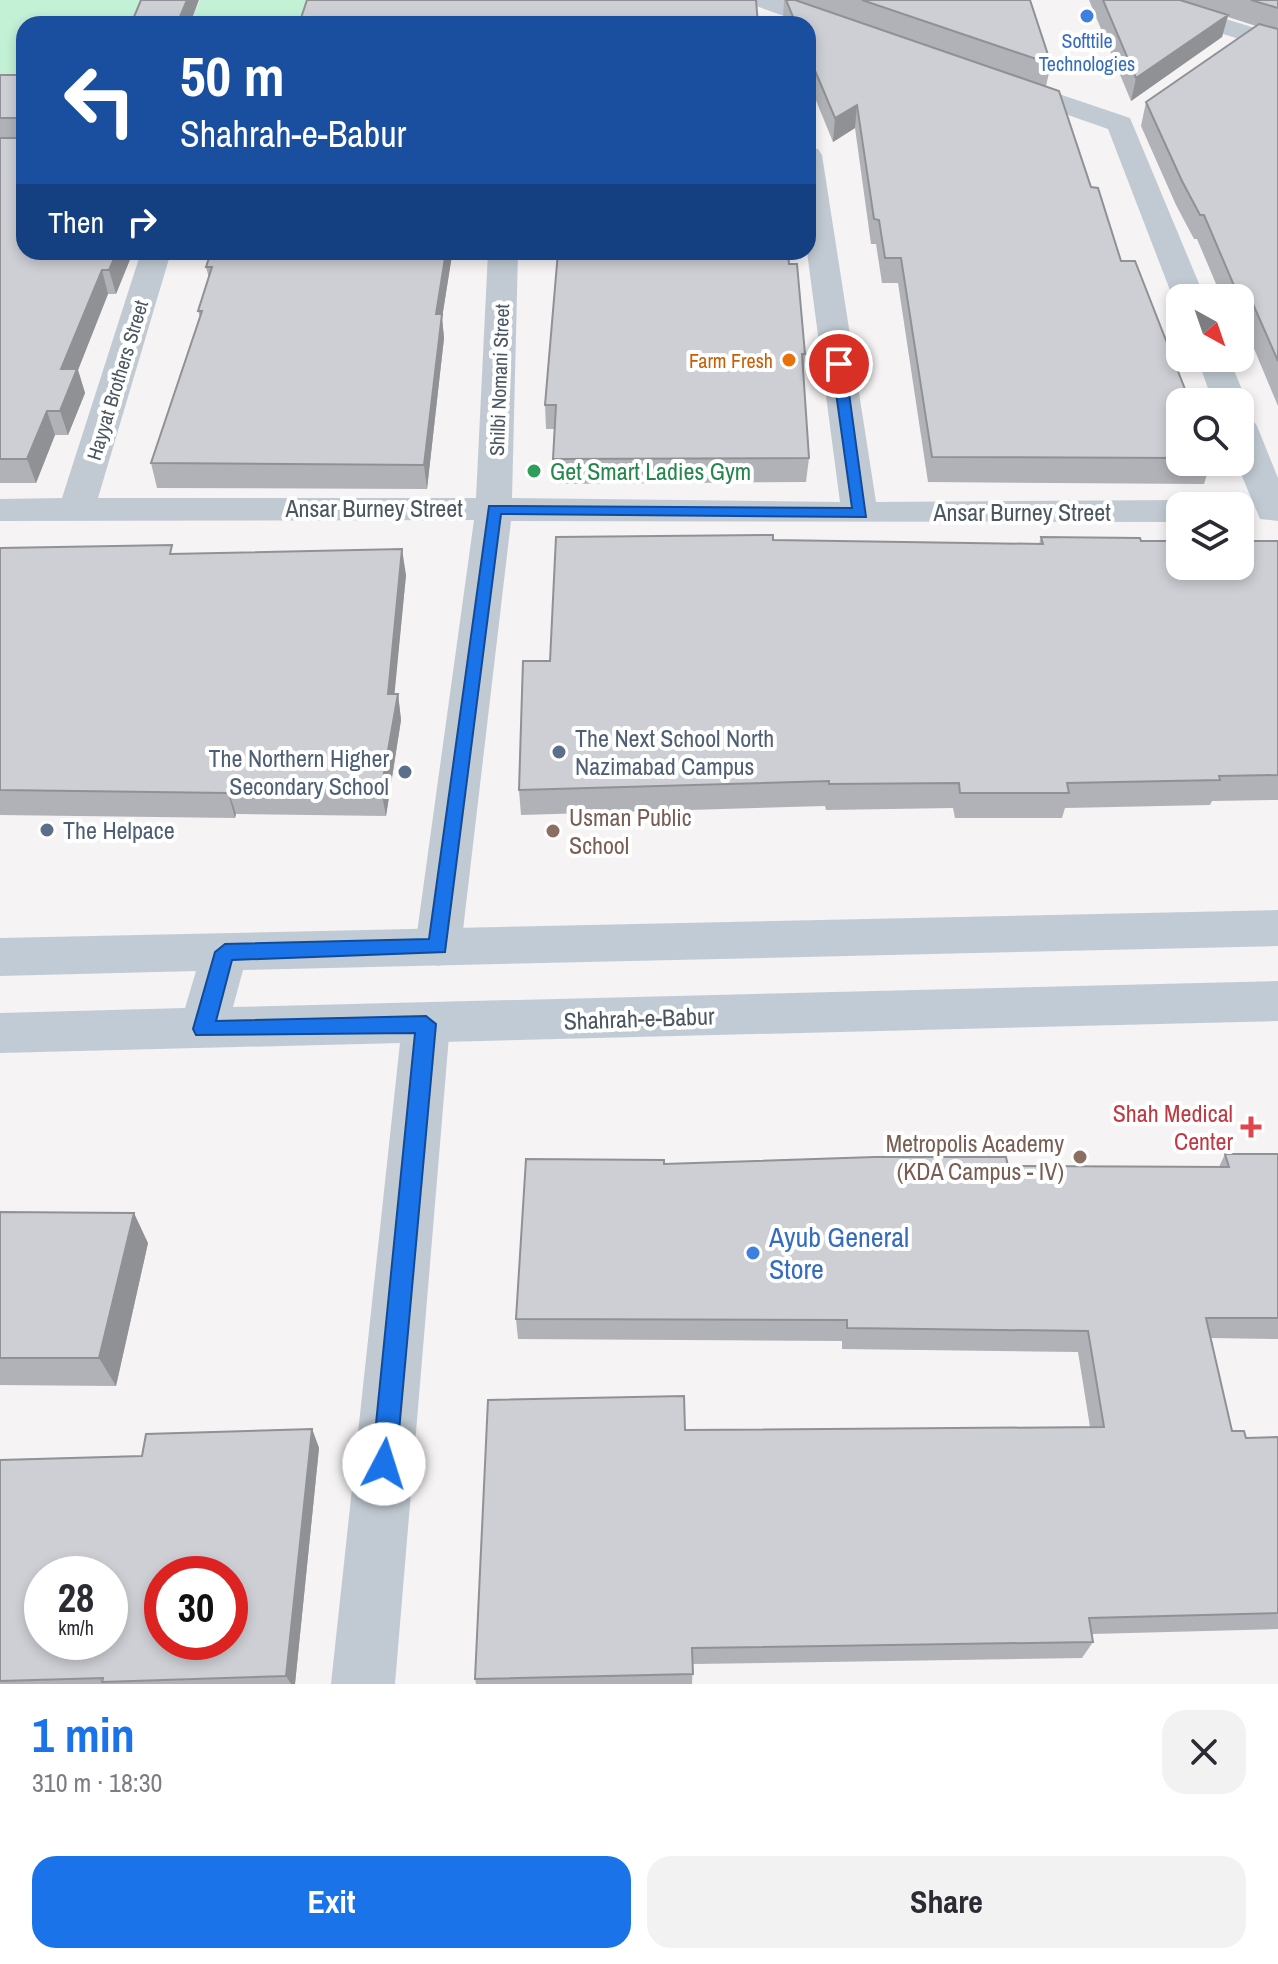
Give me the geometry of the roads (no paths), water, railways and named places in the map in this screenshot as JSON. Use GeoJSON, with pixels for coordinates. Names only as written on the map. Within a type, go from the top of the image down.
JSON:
{"type":"FeatureCollection","features":[{"type":"Feature","properties":{"kind":"main road"},"geometry":{"type":"LineString","coordinates":[[0,957],[1278,928]]}},
{"type":"Feature","properties":{"kind":"main road"},"geometry":{"type":"LineString","coordinates":[[203,1029],[225,952]]}},
{"type":"Feature","properties":{"kind":"main road","name":"Shahrah-e-Babur"},"geometry":{"type":"LineString","coordinates":[[0,1033],[1278,1001]]}},
{"type":"Feature","properties":{"kind":"street"},"geometry":{"type":"LineString","coordinates":[[762,0],[809,16]]}},
{"type":"Feature","properties":{"kind":"street"},"geometry":{"type":"LineString","coordinates":[[1139,0],[1278,43]]}},
{"type":"Feature","properties":{"kind":"street"},"geometry":{"type":"LineString","coordinates":[[816,19],[867,36]]}},
{"type":"Feature","properties":{"kind":"street"},"geometry":{"type":"LineString","coordinates":[[1223,52],[1249,34]]}},
{"type":"Feature","properties":{"kind":"street"},"geometry":{"type":"LineString","coordinates":[[986,77],[1120,124],[1183,284]]}},
{"type":"Feature","properties":{"kind":"street"},"geometry":{"type":"LineString","coordinates":[[1120,124],[1146,106]]}},
{"type":"Feature","properties":{"kind":"street"},"geometry":{"type":"LineString","coordinates":[[816,210],[860,513]]}},
{"type":"Feature","properties":{"kind":"street","name":"Hayyat Brothers Street"},"geometry":{"type":"LineString","coordinates":[[77,507],[154,260]]}},
{"type":"Feature","properties":{"kind":"street","name":"Shilbi Nomani Street"},"geometry":{"type":"LineString","coordinates":[[438,947],[494,509],[503,260]]}},
{"type":"Feature","properties":{"kind":"street"},"geometry":{"type":"LineString","coordinates":[[1254,476],[1264,511]]}},
{"type":"Feature","properties":{"kind":"street","name":"Ansar Burney Street"},"geometry":{"type":"LineString","coordinates":[[0,510],[77,507],[860,513],[1166,511]]}},
{"type":"Feature","properties":{"kind":"street"},"geometry":{"type":"LineString","coordinates":[[363,1684],[426,1024]]}},
{"type":"Feature","properties":{"kind":"place","name":"Softtile Technologies"},"geometry":{"type":"Point","coordinates":[1087,16]}},
{"type":"Feature","properties":{"kind":"place","name":"Farm Fresh"},"geometry":{"type":"Point","coordinates":[789,360]}},
{"type":"Feature","properties":{"kind":"place","name":"Get Smart Ladies Gym"},"geometry":{"type":"Point","coordinates":[534,471]}},
{"type":"Feature","properties":{"kind":"place","name":"The Next School North Nazimabad Campus"},"geometry":{"type":"Point","coordinates":[559,752]}},
{"type":"Feature","properties":{"kind":"place","name":"The Northern Higher Secondary School"},"geometry":{"type":"Point","coordinates":[405,772]}},
{"type":"Feature","properties":{"kind":"place","name":"The Helpace"},"geometry":{"type":"Point","coordinates":[47,830]}},
{"type":"Feature","properties":{"kind":"place","name":"Usman Public School"},"geometry":{"type":"Point","coordinates":[553,831]}},
{"type":"Feature","properties":{"kind":"place","name":"Shah Medical Center"},"geometry":{"type":"Point","coordinates":[1251,1127]}},
{"type":"Feature","properties":{"kind":"place","name":"Metropolis Academy (KDA Campus - IV)"},"geometry":{"type":"Point","coordinates":[1080,1157]}},
{"type":"Feature","properties":{"kind":"place","name":"Ayub General Store"},"geometry":{"type":"Point","coordinates":[753,1253]}}]}
